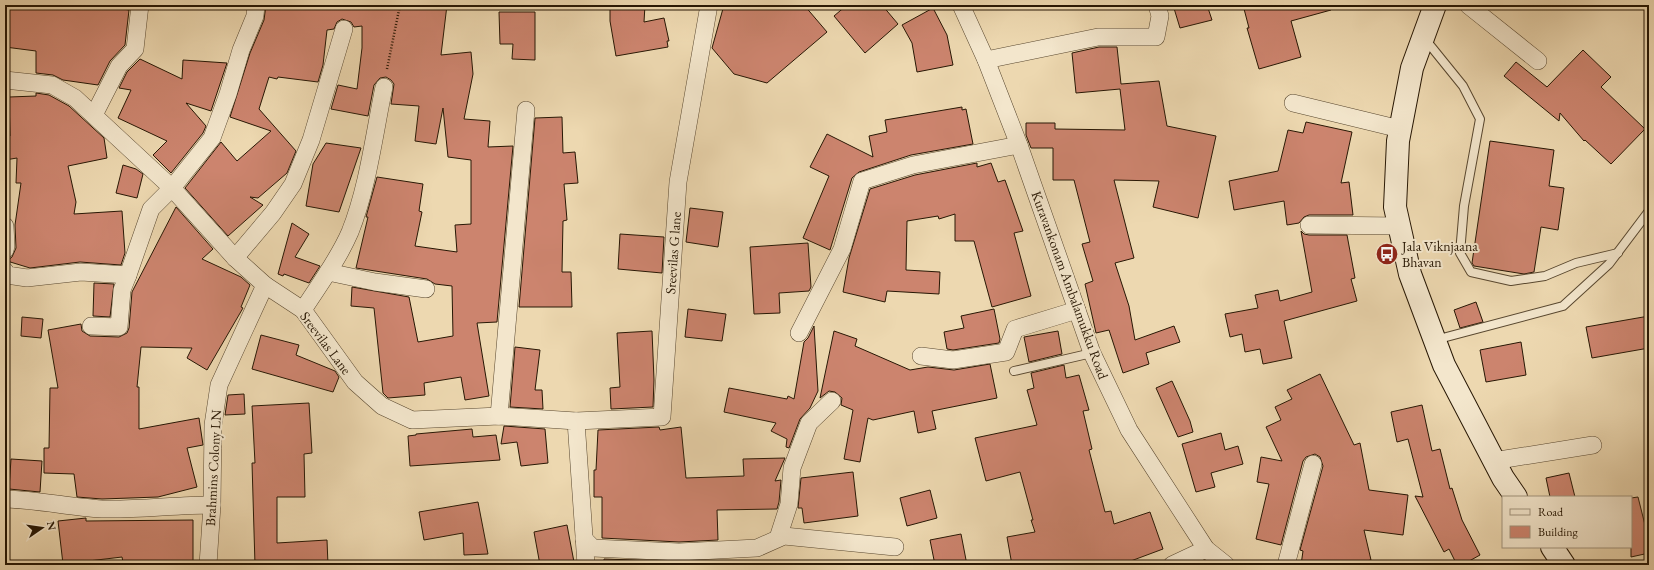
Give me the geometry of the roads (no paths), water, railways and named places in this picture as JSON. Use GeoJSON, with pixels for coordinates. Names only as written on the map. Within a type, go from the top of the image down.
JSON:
{"type":"FeatureCollection","features":[{"type":"Feature","properties":{"kind":"main road"},"geometry":{"type":"LineString","coordinates":[[1435,5],[1412,68],[1398,141],[1395,208],[1410,274],[1444,365],[1503,478],[1515,496]]}},
{"type":"Feature","properties":{"kind":"main road"},"geometry":{"type":"LineString","coordinates":[[1553,548],[1564,565]]}},
{"type":"Feature","properties":{"kind":"street"},"geometry":{"type":"LineString","coordinates":[[94,115],[119,66],[135,49],[140,5]]}},
{"type":"Feature","properties":{"kind":"street"},"geometry":{"type":"LineString","coordinates":[[91,326],[119,327],[122,290],[151,209],[172,188],[212,138],[228,94],[241,50],[255,16],[256,5]]}},
{"type":"Feature","properties":{"kind":"street","name":"Sreevilas G lane"},"geometry":{"type":"LineString","coordinates":[[576,421],[662,417],[678,182],[709,5]]}},
{"type":"Feature","properties":{"kind":"street","name":"Kuravankonam Ambalamukku Road"},"geometry":{"type":"LineString","coordinates":[[961,5],[986,60],[1019,145],[1092,353],[1129,430],[1206,549],[1226,565]]}},
{"type":"Feature","properties":{"kind":"street"},"geometry":{"type":"LineString","coordinates":[[986,60],[1098,37],[1156,37],[1160,16],[1157,5]]}},
{"type":"Feature","properties":{"kind":"street"},"geometry":{"type":"LineString","coordinates":[[1468,5],[1538,61]]}},
{"type":"Feature","properties":{"kind":"street"},"geometry":{"type":"LineString","coordinates":[[235,258],[273,213],[293,184],[311,140],[344,29]]}},
{"type":"Feature","properties":{"kind":"street","name":"Sreevilas Lane"},"geometry":{"type":"LineString","coordinates":[[5,80],[52,86],[75,98],[172,188],[235,258],[266,285],[303,310],[355,382],[382,406],[412,420],[500,416],[576,421]]}},
{"type":"Feature","properties":{"kind":"street"},"geometry":{"type":"LineString","coordinates":[[303,310],[338,256],[350,232],[360,201],[384,87]]}},
{"type":"Feature","properties":{"kind":"street"},"geometry":{"type":"LineString","coordinates":[[1293,103],[1400,129]]}},
{"type":"Feature","properties":{"kind":"street"},"geometry":{"type":"LineString","coordinates":[[500,416],[526,110]]}},
{"type":"Feature","properties":{"kind":"street"},"geometry":{"type":"LineString","coordinates":[[799,333],[842,249],[862,181],[913,165],[1019,145]]}},
{"type":"Feature","properties":{"kind":"street"},"geometry":{"type":"LineString","coordinates":[[1309,225],[1399,226]]}},
{"type":"Feature","properties":{"kind":"street"},"geometry":{"type":"LineString","coordinates":[[5,226],[5,250]]}},
{"type":"Feature","properties":{"kind":"street"},"geometry":{"type":"LineString","coordinates":[[5,271],[7,275],[27,278],[81,272],[128,275]]}},
{"type":"Feature","properties":{"kind":"street"},"geometry":{"type":"LineString","coordinates":[[328,272],[375,282],[426,290]]}},
{"type":"Feature","properties":{"kind":"street","name":"Brahmins Colony LN"},"geometry":{"type":"LineString","coordinates":[[208,565],[212,504],[213,425],[219,385],[266,285]]}},
{"type":"Feature","properties":{"kind":"street"},"geometry":{"type":"LineString","coordinates":[[921,356],[953,360],[1006,352],[1014,329],[1077,310]]}},
{"type":"Feature","properties":{"kind":"street"},"geometry":{"type":"LineString","coordinates":[[778,538],[788,504],[792,468],[809,423],[832,401]]}},
{"type":"Feature","properties":{"kind":"street"},"geometry":{"type":"LineString","coordinates":[[576,421],[586,565]]}},
{"type":"Feature","properties":{"kind":"street"},"geometry":{"type":"LineString","coordinates":[[1494,461],[1593,445]]}},
{"type":"Feature","properties":{"kind":"street"},"geometry":{"type":"LineString","coordinates":[[1286,565],[1313,464]]}},
{"type":"Feature","properties":{"kind":"street"},"geometry":{"type":"LineString","coordinates":[[5,499],[29,500],[102,509],[159,508],[212,504]]}},
{"type":"Feature","properties":{"kind":"street"},"geometry":{"type":"LineString","coordinates":[[584,539],[592,548],[679,552],[757,548],[784,536],[895,547]]}},
{"type":"Feature","properties":{"kind":"street"},"geometry":{"type":"LineString","coordinates":[[1172,565],[1206,549]]}},
{"type":"Feature","properties":{"kind":"lane"},"geometry":{"type":"LineString","coordinates":[[1423,37],[1462,86],[1480,119],[1464,206],[1460,253],[1471,272],[1511,281],[1545,276],[1576,263],[1618,253]]}},
{"type":"Feature","properties":{"kind":"lane"},"geometry":{"type":"LineString","coordinates":[[1435,340],[1563,306],[1610,264],[1649,211]]}},
{"type":"Feature","properties":{"kind":"lane"},"geometry":{"type":"LineString","coordinates":[[1014,371],[1092,353]]}},
{"type":"Feature","properties":{"kind":"place","name":"Jala Viknjaana Bhavan"},"geometry":{"type":"Point","coordinates":[1387,254]}}]}
